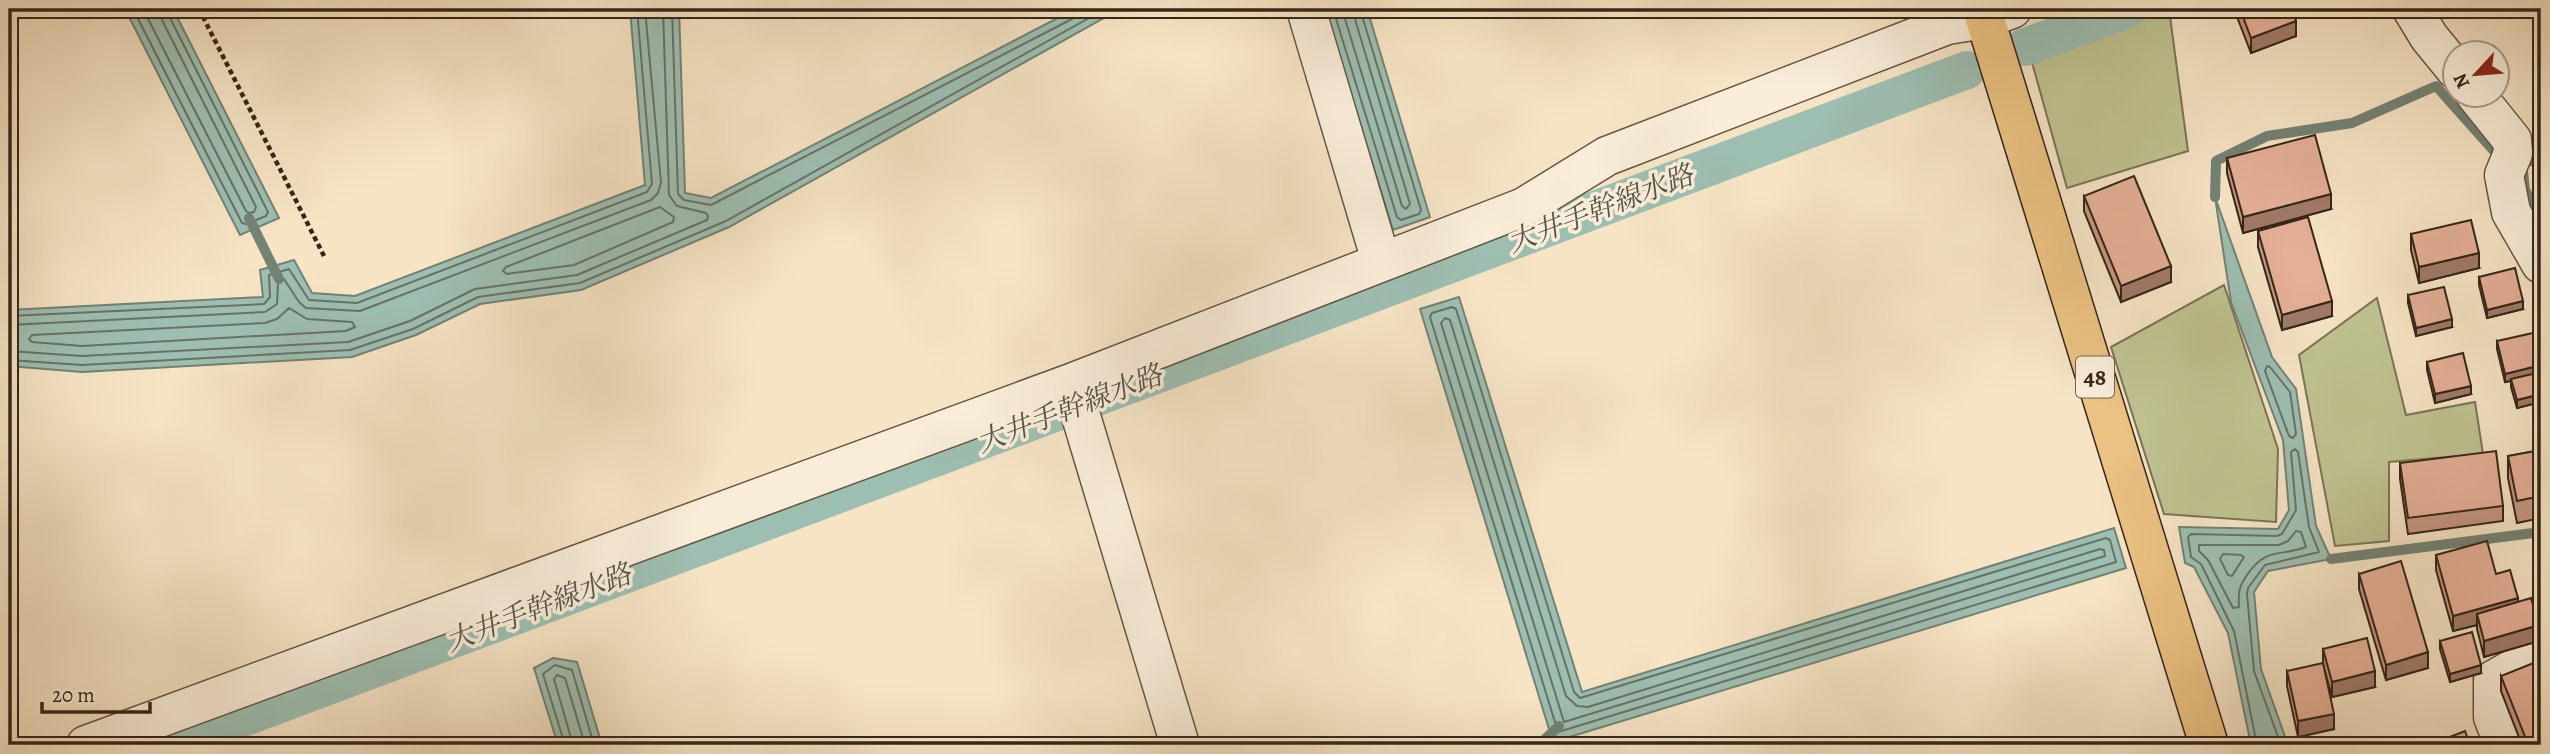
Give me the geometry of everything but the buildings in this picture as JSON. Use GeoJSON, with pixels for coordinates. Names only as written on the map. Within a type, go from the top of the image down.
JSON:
{"type":"FeatureCollection","features":[{"type":"Feature","properties":{"kind":"main road","name":"48"},"geometry":{"type":"LineString","coordinates":[[1993,12],[2209,745]]}},
{"type":"Feature","properties":{"kind":"street"},"geometry":{"type":"LineString","coordinates":[[1306,9],[1381,261]]}},
{"type":"Feature","properties":{"kind":"street"},"geometry":{"type":"LineString","coordinates":[[2412,9],[2442,54]]}},
{"type":"Feature","properties":{"kind":"street"},"geometry":{"type":"LineString","coordinates":[[86,745],[1071,383],[1524,207],[1607,156],[1947,25],[1993,12]]}},
{"type":"Feature","properties":{"kind":"street"},"geometry":{"type":"LineString","coordinates":[[2492,108],[2527,137],[2513,153],[2504,175],[2511,212],[2541,264]]}},
{"type":"Feature","properties":{"kind":"street"},"geometry":{"type":"LineString","coordinates":[[1071,383],[1180,745]]}},
{"type":"Feature","properties":{"kind":"street"},"geometry":{"type":"LineString","coordinates":[[2504,745],[2493,717],[2493,680],[2541,653]]}},
{"type":"Feature","properties":{"kind":"path"},"geometry":{"type":"LineString","coordinates":[[199,9],[324,256]]}},
{"type":"Feature","properties":{"kind":"green space"},"geometry":{"type":"Polygon","coordinates":[[[2159,9],[2169,9],[2188,151],[2067,188],[2031,59],[2159,9]]]}},
{"type":"Feature","properties":{"kind":"green space"},"geometry":{"type":"Polygon","coordinates":[[[2224,285],[2278,449],[2276,522],[2164,514],[2111,347],[2224,285]]]}},
{"type":"Feature","properties":{"kind":"green space"},"geometry":{"type":"Polygon","coordinates":[[[2377,298],[2406,415],[2475,402],[2483,454],[2389,462],[2389,541],[2335,546],[2299,355],[2377,298]]]}},
{"type":"Feature","properties":{"kind":"water"},"geometry":{"type":"Polygon","coordinates":[[[125,9],[173,9],[279,218],[240,235],[125,9]]]}},
{"type":"Feature","properties":{"kind":"water"},"geometry":{"type":"Polygon","coordinates":[[[630,9],[679,9],[685,193],[711,198],[1075,9],[1120,9],[729,227],[581,290],[480,304],[416,335],[352,357],[82,372],[9,366],[9,310],[263,297],[260,270],[294,260],[312,293],[355,296],[645,185],[630,9]]]}},
{"type":"Feature","properties":{"kind":"water"},"geometry":{"type":"Polygon","coordinates":[[[1325,9],[1367,9],[1430,217],[1393,230],[1325,9]]]}},
{"type":"Feature","properties":{"kind":"water"},"geometry":{"type":"Polygon","coordinates":[[[2215,197],[2272,357],[2296,389],[2316,526],[2331,559],[2268,571],[2254,592],[2261,669],[2288,745],[2251,745],[2228,633],[2194,567],[2185,563],[2179,527],[2278,529],[2289,510],[2283,440],[2231,302],[2215,197]]]}},
{"type":"Feature","properties":{"kind":"water"},"geometry":{"type":"Polygon","coordinates":[[[1459,297],[1582,692],[2114,528],[2126,568],[1553,742],[1420,309],[1459,297]]]}},
{"type":"Feature","properties":{"kind":"water"},"geometry":{"type":"Polygon","coordinates":[[[553,658],[577,662],[602,745],[558,745],[534,668],[553,658]]]}},
{"type":"Feature","properties":{"kind":"waterway","name":"大井手幹線水路"},"geometry":{"type":"LineString","coordinates":[[2025,47],[2128,9]]}},
{"type":"Feature","properties":{"kind":"waterway","name":"大井手幹線水路"},"geometry":{"type":"LineString","coordinates":[[171,745],[1967,70]]}},
{"type":"Feature","properties":{"kind":"waterway"},"geometry":{"type":"LineString","coordinates":[[2215,197],[2216,161],[2267,136],[2352,123],[2436,86],[2493,150]]}},
{"type":"Feature","properties":{"kind":"waterway"},"geometry":{"type":"LineString","coordinates":[[2541,160],[2522,162],[2525,190],[2541,219]]}},
{"type":"Feature","properties":{"kind":"waterway"},"geometry":{"type":"LineString","coordinates":[[249,218],[279,279]]}},
{"type":"Feature","properties":{"kind":"waterway"},"geometry":{"type":"LineString","coordinates":[[2331,559],[2541,532]]}},
{"type":"Feature","properties":{"kind":"waterway"},"geometry":{"type":"LineString","coordinates":[[1534,745],[1540,744],[1559,726]]}}]}
